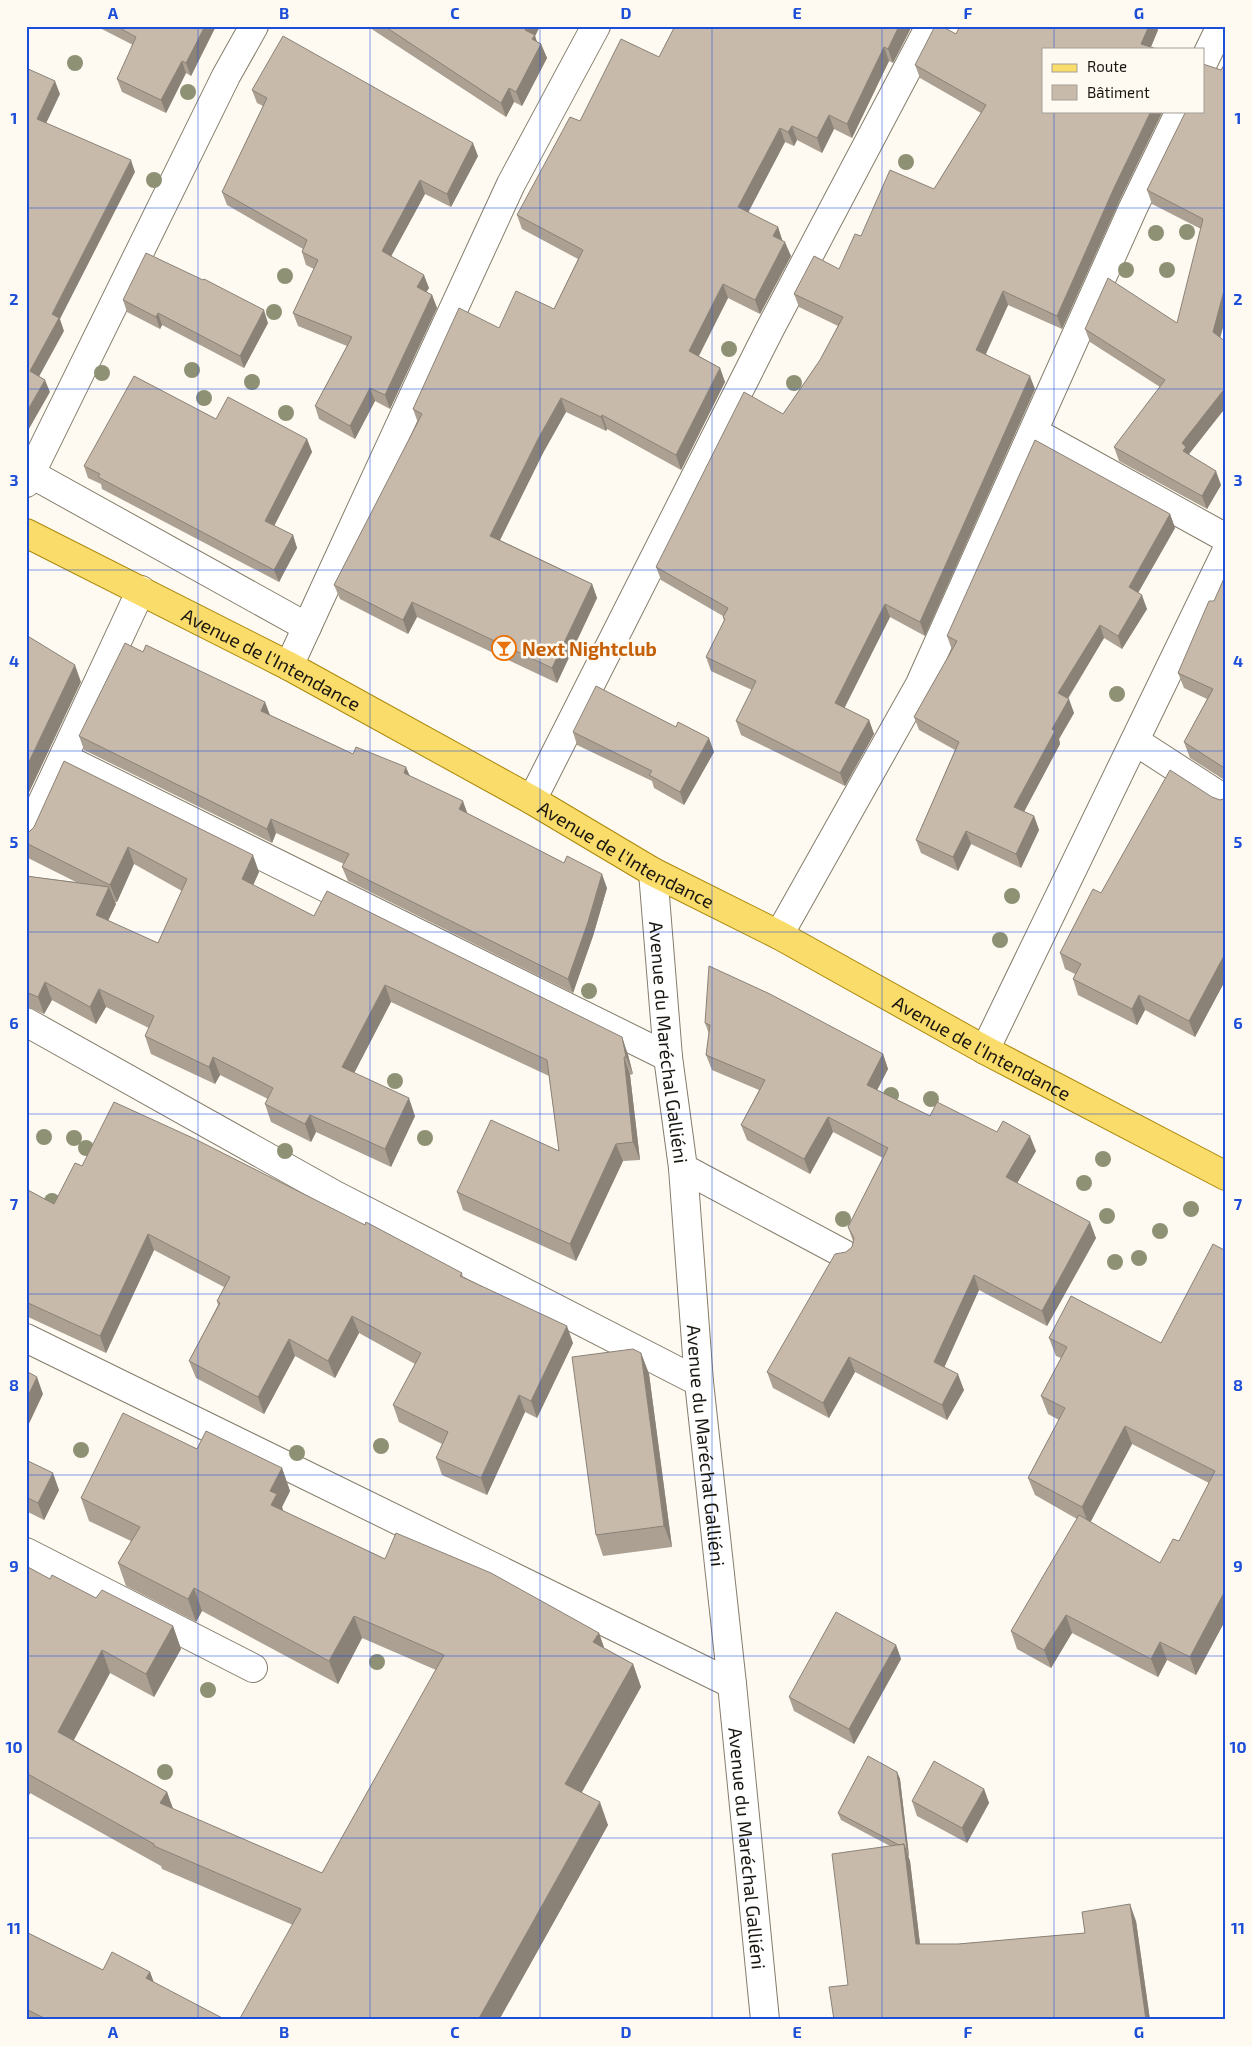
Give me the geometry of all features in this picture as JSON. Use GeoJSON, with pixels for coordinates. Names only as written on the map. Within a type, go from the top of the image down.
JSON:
{"type":"FeatureCollection","features":[{"type":"Feature","properties":{"kind":"main road","name":"Avenue de l'Intendance"},"geometry":{"type":"LineString","coordinates":[[26,533],[289,666],[532,800],[653,872],[779,935],[985,1050],[1226,1176]]}},
{"type":"Feature","properties":{"kind":"street"},"geometry":{"type":"LineString","coordinates":[[254,26],[226,76],[28,476],[306,627]]}},
{"type":"Feature","properties":{"kind":"street"},"geometry":{"type":"LineString","coordinates":[[289,666],[511,184],[596,26]]}},
{"type":"Feature","properties":{"kind":"street"},"geometry":{"type":"LineString","coordinates":[[532,800],[770,329],[930,26]]}},
{"type":"Feature","properties":{"kind":"street"},"geometry":{"type":"LineString","coordinates":[[1204,61],[1221,26]]}},
{"type":"Feature","properties":{"kind":"street"},"geometry":{"type":"LineString","coordinates":[[779,935],[920,684],[1133,208],[1180,112]]}},
{"type":"Feature","properties":{"kind":"street"},"geometry":{"type":"LineString","coordinates":[[1034,432],[1226,538]]}},
{"type":"Feature","properties":{"kind":"street"},"geometry":{"type":"LineString","coordinates":[[985,1050],[1226,552]]}},
{"type":"Feature","properties":{"kind":"street"},"geometry":{"type":"LineString","coordinates":[[26,837],[141,590]]}},
{"type":"Feature","properties":{"kind":"street"},"geometry":{"type":"LineString","coordinates":[[1135,741],[1226,800]]}},
{"type":"Feature","properties":{"kind":"street"},"geometry":{"type":"LineString","coordinates":[[64,758],[668,1057]]}},
{"type":"Feature","properties":{"kind":"street","name":"Avenue du Maréchal Galliéni"},"geometry":{"type":"LineString","coordinates":[[653,872],[668,1057],[683,1168],[699,1382],[732,1684],[765,2020]]}},
{"type":"Feature","properties":{"kind":"street"},"geometry":{"type":"LineString","coordinates":[[26,1022],[335,1195],[699,1382]]}},
{"type":"Feature","properties":{"kind":"street"},"geometry":{"type":"LineString","coordinates":[[683,1168],[844,1254]]}},
{"type":"Feature","properties":{"kind":"street"},"geometry":{"type":"LineString","coordinates":[[26,1338],[732,1684]]}},
{"type":"Feature","properties":{"kind":"street"},"geometry":{"type":"LineString","coordinates":[[26,1552],[253,1668]]}},
{"type":"Feature","properties":{"kind":"building"},"geometry":{"type":"Polygon","coordinates":[[[116,26],[205,26],[186,63],[182,61],[161,100],[117,79],[136,37],[116,26]]]}},
{"type":"Feature","properties":{"kind":"building"},"geometry":{"type":"Polygon","coordinates":[[[384,26],[527,26],[525,30],[535,35],[532,39],[541,44],[516,92],[509,88],[501,103],[384,26]]]}},
{"type":"Feature","properties":{"kind":"building"},"geometry":{"type":"Polygon","coordinates":[[[675,26],[899,26],[888,49],[884,47],[847,124],[829,115],[817,138],[792,126],[788,132],[780,128],[738,207],[778,227],[773,236],[785,242],[755,300],[723,284],[689,351],[720,368],[676,455],[602,415],[601,417],[561,398],[538,439],[490,536],[592,584],[552,668],[412,602],[403,620],[334,585],[422,414],[413,409],[459,308],[499,328],[516,291],[554,309],[583,250],[517,215],[570,117],[580,121],[621,39],[659,57],[675,26]]]}},
{"type":"Feature","properties":{"kind":"building"},"geometry":{"type":"Polygon","coordinates":[[[935,26],[941,26],[956,34],[960,26],[1149,26],[1141,44],[1154,48],[1042,48],[1042,112],[1151,112],[1114,188],[1057,316],[1003,291],[976,350],[1030,376],[920,622],[885,604],[835,703],[869,720],[840,773],[736,721],[756,681],[706,657],[725,619],[723,617],[728,608],[656,567],[744,392],[783,414],[820,360],[843,317],[794,294],[814,256],[839,269],[855,234],[861,236],[890,170],[934,189],[986,105],[915,65],[935,26]]]}},
{"type":"Feature","properties":{"kind":"building"},"geometry":{"type":"Polygon","coordinates":[[[283,36],[473,143],[447,194],[420,180],[382,251],[424,275],[417,287],[432,295],[385,395],[370,388],[350,426],[315,406],[352,337],[293,313],[318,260],[302,252],[307,240],[222,192],[267,98],[252,90],[283,36]]]}},
{"type":"Feature","properties":{"kind":"building"},"geometry":{"type":"Polygon","coordinates":[[[1226,62],[1226,283],[1213,332],[1226,342],[1226,387],[1182,443],[1186,447],[1183,451],[1216,471],[1202,496],[1114,447],[1165,380],[1085,329],[1108,278],[1177,323],[1203,219],[1147,190],[1186,112],[1204,112],[1204,64],[1221,70],[1226,62]]]}},
{"type":"Feature","properties":{"kind":"building"},"geometry":{"type":"Polygon","coordinates":[[[26,68],[55,81],[37,119],[131,160],[52,314],[59,318],[30,371],[45,380],[26,413],[26,68]]]}},
{"type":"Feature","properties":{"kind":"building"},"geometry":{"type":"Polygon","coordinates":[[[146,253],[204,279],[264,310],[240,356],[158,313],[156,317],[123,300],[146,253]]]}},
{"type":"Feature","properties":{"kind":"building"},"geometry":{"type":"Polygon","coordinates":[[[134,376],[216,419],[228,397],[307,439],[265,521],[293,535],[274,570],[98,477],[100,474],[84,466],[134,376]]]}},
{"type":"Feature","properties":{"kind":"building"},"geometry":{"type":"Polygon","coordinates":[[[1035,440],[1170,514],[1129,587],[1142,595],[1118,636],[1100,625],[1058,693],[1069,699],[1052,729],[1055,731],[1014,807],[1034,816],[1016,854],[966,831],[953,857],[916,840],[959,742],[914,717],[957,641],[947,636],[1035,440]]]}},
{"type":"Feature","properties":{"kind":"building"},"geometry":{"type":"Polygon","coordinates":[[[1226,574],[1226,769],[1184,742],[1213,689],[1178,673],[1209,601],[1214,601],[1226,574]]]}},
{"type":"Feature","properties":{"kind":"building"},"geometry":{"type":"Polygon","coordinates":[[[26,635],[75,665],[26,768],[26,635]]]}},
{"type":"Feature","properties":{"kind":"building"},"geometry":{"type":"Polygon","coordinates":[[[125,643],[143,652],[146,645],[265,702],[261,711],[353,754],[356,747],[406,767],[404,773],[463,801],[459,809],[564,863],[567,856],[602,874],[568,979],[342,867],[349,854],[271,819],[267,829],[79,736],[125,643]]]}},
{"type":"Feature","properties":{"kind":"building"},"geometry":{"type":"Polygon","coordinates":[[[596,686],[676,727],[678,722],[709,738],[680,792],[649,775],[652,771],[573,732],[596,686]]]}},
{"type":"Feature","properties":{"kind":"building"},"geometry":{"type":"Polygon","coordinates":[[[64,761],[253,855],[242,879],[314,916],[327,891],[622,1037],[626,1057],[624,1057],[633,1142],[616,1144],[570,1244],[457,1192],[491,1120],[559,1151],[547,1060],[385,985],[342,1067],[409,1098],[385,1149],[310,1115],[305,1124],[265,1104],[273,1088],[213,1057],[209,1067],[145,1036],[154,1016],[99,989],[90,1007],[45,982],[38,997],[26,992],[26,876],[109,887],[96,915],[158,943],[187,879],[128,847],[110,885],[26,843],[26,833],[34,827],[64,761]]]}},
{"type":"Feature","properties":{"kind":"building"},"geometry":{"type":"Polygon","coordinates":[[[1170,770],[1212,797],[1220,800],[1226,798],[1226,952],[1189,1021],[1139,995],[1132,1009],[1073,979],[1081,964],[1060,953],[1093,889],[1101,893],[1170,770]]]}},
{"type":"Feature","properties":{"kind":"building"},"geometry":{"type":"Polygon","coordinates":[[[709,966],[770,994],[883,1054],[867,1085],[930,1116],[937,1102],[997,1132],[1003,1121],[1030,1136],[1006,1177],[1090,1222],[1042,1311],[974,1275],[934,1362],[958,1374],[942,1405],[849,1357],[823,1403],[767,1372],[835,1254],[846,1252],[852,1247],[854,1238],[848,1227],[888,1148],[828,1117],[804,1159],[741,1125],[765,1080],[706,1055],[710,1025],[705,1023],[709,966]]]}},
{"type":"Feature","properties":{"kind":"building"},"geometry":{"type":"Polygon","coordinates":[[[114,1102],[195,1139],[365,1225],[366,1222],[462,1273],[460,1276],[567,1326],[531,1401],[519,1395],[481,1478],[436,1458],[448,1432],[393,1405],[421,1353],[352,1316],[328,1361],[289,1339],[258,1397],[189,1361],[220,1303],[217,1301],[230,1277],[148,1234],[100,1336],[26,1302],[26,1277],[28,1272],[26,1271],[26,1189],[54,1204],[75,1163],[82,1166],[114,1102]]]}},
{"type":"Feature","properties":{"kind":"building"},"geometry":{"type":"Polygon","coordinates":[[[1213,1244],[1226,1251],[1226,1589],[1190,1657],[1160,1642],[1151,1659],[1066,1615],[1044,1650],[1011,1631],[1079,1515],[1160,1563],[1173,1539],[1179,1541],[1215,1471],[1125,1426],[1082,1507],[1028,1478],[1065,1408],[1041,1396],[1067,1347],[1049,1338],[1071,1296],[1161,1343],[1213,1244]]]}},
{"type":"Feature","properties":{"kind":"building"},"geometry":{"type":"Polygon","coordinates":[[[633,1349],[641,1353],[664,1526],[596,1535],[572,1357],[633,1349]]]}},
{"type":"Feature","properties":{"kind":"building"},"geometry":{"type":"Polygon","coordinates":[[[26,1371],[37,1377],[26,1400],[26,1371]]]}},
{"type":"Feature","properties":{"kind":"building"},"geometry":{"type":"Polygon","coordinates":[[[123,1413],[197,1449],[206,1431],[282,1468],[270,1491],[277,1494],[271,1505],[385,1559],[396,1533],[491,1573],[599,1633],[593,1642],[633,1664],[565,1784],[600,1802],[478,2020],[239,2020],[301,1909],[154,1846],[154,1844],[26,1773],[26,1566],[50,1579],[52,1575],[96,1598],[102,1590],[173,1626],[146,1674],[102,1650],[58,1732],[167,1792],[160,1803],[322,1873],[444,1655],[354,1616],[329,1661],[194,1588],[188,1599],[118,1563],[140,1527],[81,1498],[123,1413]]]}},
{"type":"Feature","properties":{"kind":"building"},"geometry":{"type":"Polygon","coordinates":[[[26,1460],[53,1473],[38,1503],[26,1497],[26,1460]]]}},
{"type":"Feature","properties":{"kind":"building"},"geometry":{"type":"Polygon","coordinates":[[[836,1612],[896,1645],[849,1729],[789,1697],[836,1612]]]}},
{"type":"Feature","properties":{"kind":"building"},"geometry":{"type":"Polygon","coordinates":[[[868,1756],[897,1772],[907,1849],[904,1844],[899,1845],[838,1813],[868,1756]]]}},
{"type":"Feature","properties":{"kind":"building"},"geometry":{"type":"Polygon","coordinates":[[[934,1761],[984,1789],[962,1828],[912,1801],[934,1761]]]}},
{"type":"Feature","properties":{"kind":"building"},"geometry":{"type":"Polygon","coordinates":[[[904,1844],[916,1944],[958,1944],[1085,1933],[1082,1912],[1130,1904],[1146,2020],[834,2020],[829,1987],[848,1985],[832,1854],[904,1844]]]}},
{"type":"Feature","properties":{"kind":"building"},"geometry":{"type":"Polygon","coordinates":[[[26,1932],[103,1970],[112,1952],[150,1972],[146,1978],[226,2020],[48,2020],[26,2009],[26,1932]]]}},
{"type":"Feature","properties":{"kind":"place","name":"Next Nightclub"},"geometry":{"type":"Point","coordinates":[504,648]}}]}
